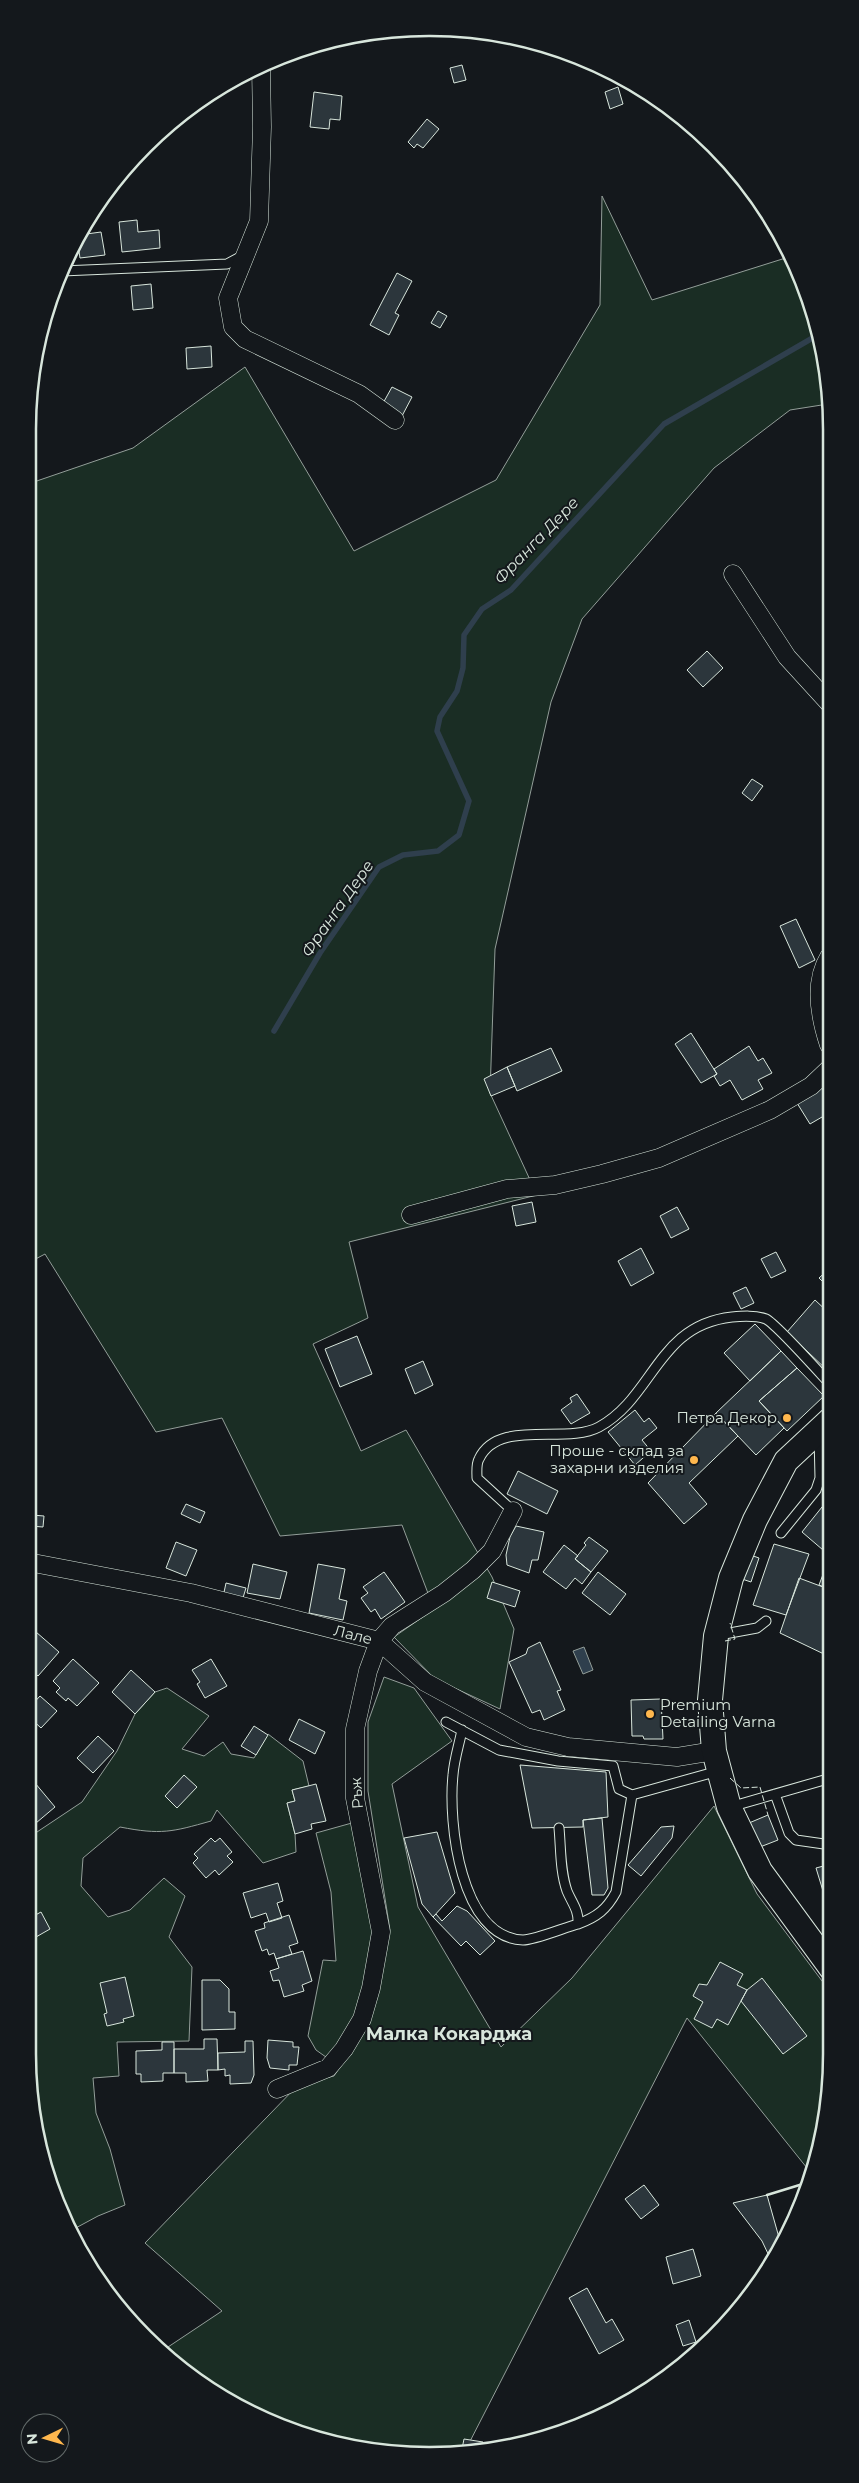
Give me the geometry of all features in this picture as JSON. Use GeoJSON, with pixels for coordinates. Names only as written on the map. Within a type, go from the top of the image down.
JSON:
{"type":"FeatureCollection","features":[{"type":"Feature","properties":{"kind":"street"},"geometry":{"type":"LineString","coordinates":[[261,75],[262,127],[259,222],[228,298],[233,327],[245,339],[359,394],[395,420]]}},
{"type":"Feature","properties":{"kind":"street"},"geometry":{"type":"LineString","coordinates":[[733,574],[787,657],[823,696]]}},
{"type":"Feature","properties":{"kind":"street"},"geometry":{"type":"LineString","coordinates":[[823,974],[819,1005],[823,1021]]}},
{"type":"Feature","properties":{"kind":"street"},"geometry":{"type":"LineString","coordinates":[[411,1215],[506,1189],[555,1185],[659,1158],[770,1110],[811,1086],[823,1075]]}},
{"type":"Feature","properties":{"kind":"street"},"geometry":{"type":"LineString","coordinates":[[823,1426],[786,1461],[755,1520],[731,1578],[716,1636],[710,1700],[716,1761],[729,1807],[760,1871],[823,1957]]}},
{"type":"Feature","properties":{"kind":"street","name":"Ръж"},"geometry":{"type":"LineString","coordinates":[[276,2089],[328,2068],[344,2049],[362,2018],[371,1988],[381,1932],[355,1798],[355,1729],[364,1687],[379,1641],[392,1626],[444,1592],[472,1570],[492,1550],[513,1511]]}},
{"type":"Feature","properties":{"kind":"street","name":"Лале"},"geometry":{"type":"LineString","coordinates":[[36,1564],[191,1593],[379,1641],[425,1682],[526,1736],[568,1747],[716,1761]]}},
{"type":"Feature","properties":{"kind":"lane"},"geometry":{"type":"LineString","coordinates":[[70,271],[227,264],[247,253]]}},
{"type":"Feature","properties":{"kind":"lane"},"geometry":{"type":"LineString","coordinates":[[513,1511],[477,1478],[478,1459],[496,1440],[537,1434],[579,1432],[598,1428],[626,1406],[680,1338],[700,1325],[724,1318],[748,1315],[767,1320],[823,1377]]}},
{"type":"Feature","properties":{"kind":"lane"},"geometry":{"type":"LineString","coordinates":[[781,1533],[816,1490],[820,1471],[823,1436]]}},
{"type":"Feature","properties":{"kind":"lane"},"geometry":{"type":"LineString","coordinates":[[716,1636],[757,1628],[766,1621]]}},
{"type":"Feature","properties":{"kind":"lane"},"geometry":{"type":"LineString","coordinates":[[446,1722],[499,1750],[558,1765],[613,1766],[619,1789],[632,1795],[716,1761]]}},
{"type":"Feature","properties":{"kind":"lane"},"geometry":{"type":"LineString","coordinates":[[462,1730],[453,1775],[453,1833],[464,1881],[484,1920],[502,1935],[524,1940],[594,1918],[609,1905],[616,1892],[632,1795]]}},
{"type":"Feature","properties":{"kind":"lane"},"geometry":{"type":"LineString","coordinates":[[729,1807],[823,1780]]}},
{"type":"Feature","properties":{"kind":"lane"},"geometry":{"type":"LineString","coordinates":[[775,1794],[789,1833],[796,1840],[823,1844]]}},
{"type":"Feature","properties":{"kind":"lane"},"geometry":{"type":"LineString","coordinates":[[559,1828],[562,1865],[567,1890],[579,1913],[578,1924]]}},
{"type":"Feature","properties":{"kind":"green space"},"geometry":{"type":"Polygon","coordinates":[[[602,196],[652,300],[783,259],[802,303],[809,328],[815,353],[822,405],[790,410],[714,468],[582,619],[551,702],[495,949],[490,1093],[537,1195],[349,1242],[368,1318],[313,1344],[361,1451],[406,1430],[492,1577],[514,1629],[500,1709],[435,1679],[394,1637],[434,1609],[402,1525],[280,1536],[222,1418],[156,1432],[45,1254],[36,1259],[36,481],[133,448],[245,367],[354,551],[496,480],[600,305],[602,196]]]}},
{"type":"Feature","properties":{"kind":"green space"},"geometry":{"type":"Polygon","coordinates":[[[384,1677],[414,1688],[452,1741],[392,1784],[418,1907],[501,2047],[572,1978],[714,1806],[757,1894],[823,1982],[822,2079],[815,2130],[806,2166],[687,2018],[468,2444],[430,2447],[404,2446],[353,2439],[303,2426],[279,2417],[233,2394],[190,2365],[168,2347],[222,2311],[145,2243],[299,2084],[334,2076],[369,2024],[390,1930],[368,1791],[368,1722],[384,1677]]]}},
{"type":"Feature","properties":{"kind":"green space"},"geometry":{"type":"Polygon","coordinates":[[[167,1688],[209,1716],[182,1749],[204,1756],[223,1742],[231,1754],[254,1758],[268,1734],[303,1761],[309,1786],[292,1790],[295,1801],[287,1803],[295,1834],[296,1852],[263,1863],[217,1810],[211,1821],[176,1830],[157,1832],[120,1827],[83,1858],[81,1886],[108,1917],[130,1910],[164,1878],[185,1896],[169,1937],[192,1967],[189,2041],[117,2042],[119,2076],[93,2078],[96,2113],[110,2149],[125,2205],[77,2227],[66,2204],[50,2155],[44,2130],[37,2079],[36,1833],[82,1802],[117,1751],[135,1714],[155,1692],[167,1688]]]}},
{"type":"Feature","properties":{"kind":"green space"},"geometry":{"type":"Polygon","coordinates":[[[359,1821],[381,1932],[371,1988],[333,2062],[316,2050],[308,2036],[323,1960],[336,1961],[331,1892],[316,1833],[359,1821]]]}},
{"type":"Feature","properties":{"kind":"water"},"geometry":{"type":"Polygon","coordinates":[[[584,1647],[593,1670],[583,1674],[573,1651],[584,1647]]]}},
{"type":"Feature","properties":{"kind":"building"},"geometry":{"type":"Polygon","coordinates":[[[462,65],[466,80],[454,83],[450,68],[462,65]]]}},
{"type":"Feature","properties":{"kind":"building"},"geometry":{"type":"Polygon","coordinates":[[[618,87],[623,104],[610,109],[605,92],[618,87]]]}},
{"type":"Feature","properties":{"kind":"building"},"geometry":{"type":"Polygon","coordinates":[[[314,92],[342,96],[340,120],[330,119],[329,129],[310,127],[314,92]]]}},
{"type":"Feature","properties":{"kind":"building"},"geometry":{"type":"Polygon","coordinates":[[[427,119],[439,129],[423,148],[417,144],[414,148],[408,142],[427,119]]]}},
{"type":"Feature","properties":{"kind":"building"},"geometry":{"type":"Polygon","coordinates":[[[137,220],[138,232],[159,230],[160,248],[122,252],[119,222],[137,220]]]}},
{"type":"Feature","properties":{"kind":"building"},"geometry":{"type":"Polygon","coordinates":[[[101,232],[105,255],[80,258],[79,252],[89,234],[101,232]]]}},
{"type":"Feature","properties":{"kind":"building"},"geometry":{"type":"Polygon","coordinates":[[[397,273],[412,281],[395,313],[399,315],[389,335],[370,325],[397,273]]]}},
{"type":"Feature","properties":{"kind":"building"},"geometry":{"type":"Polygon","coordinates":[[[151,284],[153,308],[133,310],[131,286],[151,284]]]}},
{"type":"Feature","properties":{"kind":"building"},"geometry":{"type":"Polygon","coordinates":[[[438,311],[447,316],[440,328],[431,323],[438,311]]]}},
{"type":"Feature","properties":{"kind":"building"},"geometry":{"type":"Polygon","coordinates":[[[211,346],[212,367],[187,369],[186,348],[211,346]]]}},
{"type":"Feature","properties":{"kind":"building"},"geometry":{"type":"Polygon","coordinates":[[[392,387],[412,397],[402,416],[382,405],[392,387]]]}},
{"type":"Feature","properties":{"kind":"building"},"geometry":{"type":"Polygon","coordinates":[[[707,651],[723,668],[703,687],[687,670],[707,651]]]}},
{"type":"Feature","properties":{"kind":"building"},"geometry":{"type":"Polygon","coordinates":[[[752,779],[763,786],[752,801],[742,793],[752,779]]]}},
{"type":"Feature","properties":{"kind":"building"},"geometry":{"type":"Polygon","coordinates":[[[796,919],[815,960],[799,968],[780,926],[796,919]]]}},
{"type":"Feature","properties":{"kind":"building"},"geometry":{"type":"Polygon","coordinates":[[[691,1033],[717,1074],[701,1083],[675,1044],[691,1033]]]}},
{"type":"Feature","properties":{"kind":"building"},"geometry":{"type":"Polygon","coordinates":[[[749,1046],[758,1061],[763,1058],[772,1073],[758,1080],[763,1089],[742,1100],[730,1080],[720,1086],[714,1076],[717,1074],[714,1069],[749,1046]]]}},
{"type":"Feature","properties":{"kind":"building"},"geometry":{"type":"Polygon","coordinates":[[[551,1048],[562,1071],[517,1091],[507,1067],[551,1048]]]}},
{"type":"Feature","properties":{"kind":"building"},"geometry":{"type":"Polygon","coordinates":[[[507,1067],[515,1086],[491,1096],[484,1079],[507,1067]]]}},
{"type":"Feature","properties":{"kind":"building"},"geometry":{"type":"Polygon","coordinates":[[[823,1087],[823,1119],[822,1117],[810,1124],[797,1103],[823,1087]]]}},
{"type":"Feature","properties":{"kind":"building"},"geometry":{"type":"Polygon","coordinates":[[[532,1202],[536,1222],[516,1226],[512,1206],[532,1202]]]}},
{"type":"Feature","properties":{"kind":"building"},"geometry":{"type":"Polygon","coordinates":[[[677,1207],[689,1229],[671,1238],[660,1216],[677,1207]]]}},
{"type":"Feature","properties":{"kind":"building"},"geometry":{"type":"Polygon","coordinates":[[[641,1248],[654,1273],[631,1286],[618,1261],[641,1248]]]}},
{"type":"Feature","properties":{"kind":"building"},"geometry":{"type":"Polygon","coordinates":[[[776,1252],[786,1271],[771,1278],[761,1259],[776,1252]]]}},
{"type":"Feature","properties":{"kind":"building"},"geometry":{"type":"Polygon","coordinates":[[[746,1287],[754,1303],[741,1309],[733,1293],[746,1287]]]}},
{"type":"Feature","properties":{"kind":"building"},"geometry":{"type":"Polygon","coordinates":[[[815,1300],[823,1307],[823,1366],[787,1332],[815,1300]]]}},
{"type":"Feature","properties":{"kind":"building"},"geometry":{"type":"Polygon","coordinates":[[[755,1324],[781,1351],[750,1381],[724,1353],[755,1324]]]}},
{"type":"Feature","properties":{"kind":"building"},"geometry":{"type":"Polygon","coordinates":[[[357,1336],[372,1374],[340,1387],[325,1349],[357,1336]]]}},
{"type":"Feature","properties":{"kind":"building"},"geometry":{"type":"Polygon","coordinates":[[[781,1351],[797,1368],[759,1401],[784,1428],[756,1455],[716,1413],[781,1351]]]}},
{"type":"Feature","properties":{"kind":"building"},"geometry":{"type":"Polygon","coordinates":[[[423,1361],[433,1385],[415,1394],[405,1369],[423,1361]]]}},
{"type":"Feature","properties":{"kind":"building"},"geometry":{"type":"Polygon","coordinates":[[[797,1368],[823,1395],[787,1431],[759,1401],[797,1368]]]}},
{"type":"Feature","properties":{"kind":"building"},"geometry":{"type":"Polygon","coordinates":[[[577,1394],[590,1413],[571,1424],[561,1410],[572,1402],[570,1398],[577,1394]]]}},
{"type":"Feature","properties":{"kind":"building"},"geometry":{"type":"Polygon","coordinates":[[[635,1410],[644,1422],[649,1418],[657,1428],[642,1440],[651,1451],[635,1465],[608,1432],[635,1410]]]}},
{"type":"Feature","properties":{"kind":"building"},"geometry":{"type":"Polygon","coordinates":[[[716,1413],[738,1436],[689,1483],[707,1504],[684,1524],[648,1483],[716,1413]]]}},
{"type":"Feature","properties":{"kind":"building"},"geometry":{"type":"Polygon","coordinates":[[[518,1471],[558,1491],[547,1514],[507,1494],[518,1471]]]}},
{"type":"Feature","properties":{"kind":"building"},"geometry":{"type":"Polygon","coordinates":[[[186,1504],[205,1512],[200,1523],[181,1514],[186,1504]]]}},
{"type":"Feature","properties":{"kind":"building"},"geometry":{"type":"Polygon","coordinates":[[[823,1506],[823,1550],[802,1532],[823,1506]]]}},
{"type":"Feature","properties":{"kind":"building"},"geometry":{"type":"Polygon","coordinates":[[[36,1515],[44,1516],[43,1527],[36,1526],[36,1515]]]}},
{"type":"Feature","properties":{"kind":"building"},"geometry":{"type":"Polygon","coordinates":[[[516,1526],[544,1532],[538,1560],[532,1560],[529,1573],[507,1565],[506,1555],[510,1537],[516,1526]]]}},
{"type":"Feature","properties":{"kind":"building"},"geometry":{"type":"Polygon","coordinates":[[[589,1537],[608,1551],[591,1572],[575,1559],[586,1545],[584,1543],[589,1537]]]}},
{"type":"Feature","properties":{"kind":"building"},"geometry":{"type":"Polygon","coordinates":[[[176,1542],[197,1550],[186,1576],[166,1568],[176,1542]]]}},
{"type":"Feature","properties":{"kind":"building"},"geometry":{"type":"Polygon","coordinates":[[[774,1544],[809,1554],[786,1615],[753,1605],[774,1544]]]}},
{"type":"Feature","properties":{"kind":"building"},"geometry":{"type":"Polygon","coordinates":[[[564,1545],[578,1556],[575,1559],[591,1572],[582,1584],[575,1578],[566,1589],[543,1572],[564,1545]]]}},
{"type":"Feature","properties":{"kind":"building"},"geometry":{"type":"Polygon","coordinates":[[[745,1553],[759,1558],[751,1582],[736,1577],[745,1553]]]}},
{"type":"Feature","properties":{"kind":"building"},"geometry":{"type":"Polygon","coordinates":[[[253,1564],[287,1572],[280,1599],[247,1593],[253,1564]]]}},
{"type":"Feature","properties":{"kind":"building"},"geometry":{"type":"Polygon","coordinates":[[[318,1564],[345,1569],[339,1599],[347,1601],[343,1620],[309,1613],[318,1564]]]}},
{"type":"Feature","properties":{"kind":"building"},"geometry":{"type":"Polygon","coordinates":[[[384,1572],[405,1602],[381,1619],[375,1609],[371,1612],[361,1598],[368,1593],[363,1587],[384,1572]]]}},
{"type":"Feature","properties":{"kind":"building"},"geometry":{"type":"Polygon","coordinates":[[[598,1572],[626,1594],[610,1615],[582,1593],[598,1572]]]}},
{"type":"Feature","properties":{"kind":"building"},"geometry":{"type":"Polygon","coordinates":[[[823,1574],[823,1587],[819,1585],[823,1574]]]}},
{"type":"Feature","properties":{"kind":"building"},"geometry":{"type":"Polygon","coordinates":[[[799,1578],[823,1587],[823,1654],[780,1633],[799,1578]]]}},
{"type":"Feature","properties":{"kind":"building"},"geometry":{"type":"Polygon","coordinates":[[[492,1582],[520,1591],[515,1607],[487,1598],[492,1582]]]}},
{"type":"Feature","properties":{"kind":"building"},"geometry":{"type":"Polygon","coordinates":[[[226,1583],[246,1588],[242,1601],[223,1597],[226,1583]]]}},
{"type":"Feature","properties":{"kind":"building"},"geometry":{"type":"Polygon","coordinates":[[[36,1632],[59,1652],[38,1676],[36,1674],[36,1632]]]}},
{"type":"Feature","properties":{"kind":"building"},"geometry":{"type":"Polygon","coordinates":[[[540,1642],[561,1690],[557,1691],[565,1710],[544,1720],[540,1710],[532,1713],[509,1662],[526,1654],[528,1648],[540,1642]]]}},
{"type":"Feature","properties":{"kind":"building"},"geometry":{"type":"Polygon","coordinates":[[[73,1659],[99,1683],[77,1706],[68,1698],[66,1701],[56,1692],[60,1688],[53,1681],[73,1659]]]}},
{"type":"Feature","properties":{"kind":"building"},"geometry":{"type":"Polygon","coordinates":[[[211,1659],[227,1686],[205,1698],[197,1684],[200,1682],[192,1670],[211,1659]]]}},
{"type":"Feature","properties":{"kind":"building"},"geometry":{"type":"Polygon","coordinates":[[[131,1670],[155,1692],[135,1714],[112,1692],[131,1670]]]}},
{"type":"Feature","properties":{"kind":"building"},"geometry":{"type":"Polygon","coordinates":[[[40,1696],[57,1711],[41,1728],[36,1723],[36,1700],[40,1696]]]}},
{"type":"Feature","properties":{"kind":"building"},"geometry":{"type":"Polygon","coordinates":[[[661,1699],[663,1739],[644,1739],[643,1736],[632,1736],[631,1700],[661,1699]]]}},
{"type":"Feature","properties":{"kind":"building"},"geometry":{"type":"Polygon","coordinates":[[[299,1719],[325,1732],[315,1754],[289,1740],[299,1719]]]}},
{"type":"Feature","properties":{"kind":"building"},"geometry":{"type":"Polygon","coordinates":[[[254,1726],[268,1735],[256,1755],[241,1746],[254,1726]]]}},
{"type":"Feature","properties":{"kind":"building"},"geometry":{"type":"Polygon","coordinates":[[[98,1736],[114,1751],[93,1773],[77,1758],[98,1736]]]}},
{"type":"Feature","properties":{"kind":"building"},"geometry":{"type":"Polygon","coordinates":[[[520,1765],[606,1772],[608,1817],[583,1820],[583,1827],[532,1828],[520,1765]]]}},
{"type":"Feature","properties":{"kind":"building"},"geometry":{"type":"Polygon","coordinates":[[[184,1775],[197,1787],[177,1808],[165,1796],[184,1775]]]}},
{"type":"Feature","properties":{"kind":"building"},"geometry":{"type":"Polygon","coordinates":[[[36,1784],[55,1807],[36,1823],[36,1784]]]}},
{"type":"Feature","properties":{"kind":"building"},"geometry":{"type":"Polygon","coordinates":[[[316,1784],[326,1821],[311,1824],[312,1829],[295,1834],[287,1803],[295,1801],[292,1790],[316,1784]]]}},
{"type":"Feature","properties":{"kind":"building"},"geometry":{"type":"Polygon","coordinates":[[[768,1815],[778,1840],[760,1847],[749,1823],[768,1815]]]}},
{"type":"Feature","properties":{"kind":"building"},"geometry":{"type":"Polygon","coordinates":[[[602,1818],[608,1888],[604,1895],[592,1895],[583,1820],[602,1818]]]}},
{"type":"Feature","properties":{"kind":"building"},"geometry":{"type":"Polygon","coordinates":[[[674,1826],[672,1838],[641,1876],[628,1865],[661,1827],[674,1826]]]}},
{"type":"Feature","properties":{"kind":"building"},"geometry":{"type":"Polygon","coordinates":[[[437,1832],[455,1893],[433,1917],[422,1904],[404,1838],[437,1832]]]}},
{"type":"Feature","properties":{"kind":"building"},"geometry":{"type":"Polygon","coordinates":[[[211,1838],[215,1842],[220,1838],[232,1852],[227,1856],[233,1862],[219,1875],[215,1870],[206,1878],[193,1863],[198,1858],[194,1854],[211,1838]]]}},
{"type":"Feature","properties":{"kind":"building"},"geometry":{"type":"Polygon","coordinates":[[[823,1866],[823,1891],[816,1868],[823,1866]]]}},
{"type":"Feature","properties":{"kind":"building"},"geometry":{"type":"Polygon","coordinates":[[[278,1883],[283,1901],[277,1903],[282,1918],[269,1922],[266,1913],[251,1918],[243,1893],[278,1883]]]}},
{"type":"Feature","properties":{"kind":"building"},"geometry":{"type":"Polygon","coordinates":[[[457,1906],[467,1911],[495,1941],[480,1955],[466,1941],[461,1946],[433,1917],[436,1914],[442,1921],[457,1906]]]}},
{"type":"Feature","properties":{"kind":"building"},"geometry":{"type":"Polygon","coordinates":[[[41,1912],[50,1929],[36,1937],[36,1915],[41,1912]]]}},
{"type":"Feature","properties":{"kind":"building"},"geometry":{"type":"Polygon","coordinates":[[[289,1915],[298,1943],[289,1946],[292,1954],[276,1959],[274,1953],[269,1955],[267,1949],[262,1951],[255,1931],[265,1928],[264,1923],[289,1915]]]}},
{"type":"Feature","properties":{"kind":"building"},"geometry":{"type":"Polygon","coordinates":[[[303,1951],[312,1981],[302,1985],[304,1991],[284,1997],[279,1980],[273,1981],[270,1971],[279,1968],[276,1959],[303,1951]]]}},
{"type":"Feature","properties":{"kind":"building"},"geometry":{"type":"Polygon","coordinates":[[[720,1962],[743,1974],[737,1985],[747,1990],[728,2025],[717,2019],[712,2028],[694,2019],[703,2002],[693,1996],[699,1984],[707,1985],[720,1962]]]}},
{"type":"Feature","properties":{"kind":"building"},"geometry":{"type":"Polygon","coordinates":[[[125,1977],[134,2016],[123,2019],[124,2022],[107,2026],[104,2014],[107,2013],[100,1983],[125,1977]]]}},
{"type":"Feature","properties":{"kind":"building"},"geometry":{"type":"Polygon","coordinates":[[[762,1978],[807,2036],[783,2054],[741,2001],[747,1990],[762,1978]]]}},
{"type":"Feature","properties":{"kind":"building"},"geometry":{"type":"Polygon","coordinates":[[[202,1980],[220,1980],[229,1989],[229,2012],[235,2012],[235,2029],[202,2030],[202,1980]]]}},
{"type":"Feature","properties":{"kind":"building"},"geometry":{"type":"Polygon","coordinates":[[[204,2039],[217,2039],[218,2070],[207,2070],[208,2081],[186,2082],[186,2073],[174,2073],[174,2049],[204,2049],[204,2039]]]}},
{"type":"Feature","properties":{"kind":"building"},"geometry":{"type":"Polygon","coordinates":[[[268,2040],[293,2042],[293,2047],[299,2047],[297,2065],[289,2065],[289,2070],[270,2068],[267,2058],[268,2040]]]}},
{"type":"Feature","properties":{"kind":"building"},"geometry":{"type":"Polygon","coordinates":[[[245,2041],[253,2041],[254,2075],[251,2083],[230,2084],[230,2075],[225,2076],[225,2069],[218,2070],[218,2053],[245,2052],[245,2041]]]}},
{"type":"Feature","properties":{"kind":"building"},"geometry":{"type":"Polygon","coordinates":[[[162,2042],[174,2042],[174,2073],[163,2073],[163,2081],[141,2082],[141,2074],[136,2074],[136,2051],[162,2050],[162,2042]]]}},
{"type":"Feature","properties":{"kind":"building"},"geometry":{"type":"Polygon","coordinates":[[[644,2185],[659,2205],[641,2219],[625,2199],[644,2185]]]}},
{"type":"Feature","properties":{"kind":"building"},"geometry":{"type":"Polygon","coordinates":[[[767,2195],[778,2234],[768,2253],[762,2241],[733,2203],[767,2195]]]}},
{"type":"Feature","properties":{"kind":"building"},"geometry":{"type":"Polygon","coordinates":[[[693,2249],[701,2276],[673,2284],[666,2257],[693,2249]]]}},
{"type":"Feature","properties":{"kind":"building"},"geometry":{"type":"Polygon","coordinates":[[[587,2288],[606,2323],[612,2319],[624,2340],[599,2354],[569,2298],[587,2288]]]}},
{"type":"Feature","properties":{"kind":"building"},"geometry":{"type":"Polygon","coordinates":[[[689,2320],[696,2342],[683,2346],[676,2325],[689,2320]]]}},
{"type":"Feature","properties":{"kind":"building"},"geometry":{"type":"Polygon","coordinates":[[[464,2439],[483,2442],[481,2443],[463,2445],[464,2439]]]}},
{"type":"Feature","properties":{"kind":"waterway","name":"Франга Дере"},"geometry":{"type":"LineString","coordinates":[[274,1031],[320,953],[379,867],[403,855],[438,851],[459,835],[469,801],[437,731],[440,717],[457,691],[463,668],[464,635],[482,609],[511,590],[664,424],[812,339]]}},
{"type":"Feature","properties":{"kind":"fence"},"geometry":{"type":"LineString","coordinates":[[725,1641],[735,1639],[730,1623]]}},
{"type":"Feature","properties":{"kind":"fence"},"geometry":{"type":"LineString","coordinates":[[730,1778],[741,1788],[760,1787],[768,1815]]}},
{"type":"Feature","properties":{"kind":"wall"},"geometry":{"type":"LineString","coordinates":[[767,2195],[800,2185]]}},
{"type":"Feature","properties":{"kind":"place","name":"Петра Декор"},"geometry":{"type":"Point","coordinates":[787,1418]}},
{"type":"Feature","properties":{"kind":"place","name":"Проше - склад за захарни изделия"},"geometry":{"type":"Point","coordinates":[694,1460]}},
{"type":"Feature","properties":{"kind":"place","name":"Premium Detailing Varna"},"geometry":{"type":"Point","coordinates":[650,1714]}},
{"type":"Feature","properties":{"kind":"district","name":"Малка Кокарджа"},"geometry":{"type":"Point","coordinates":[449,2034]}}]}
